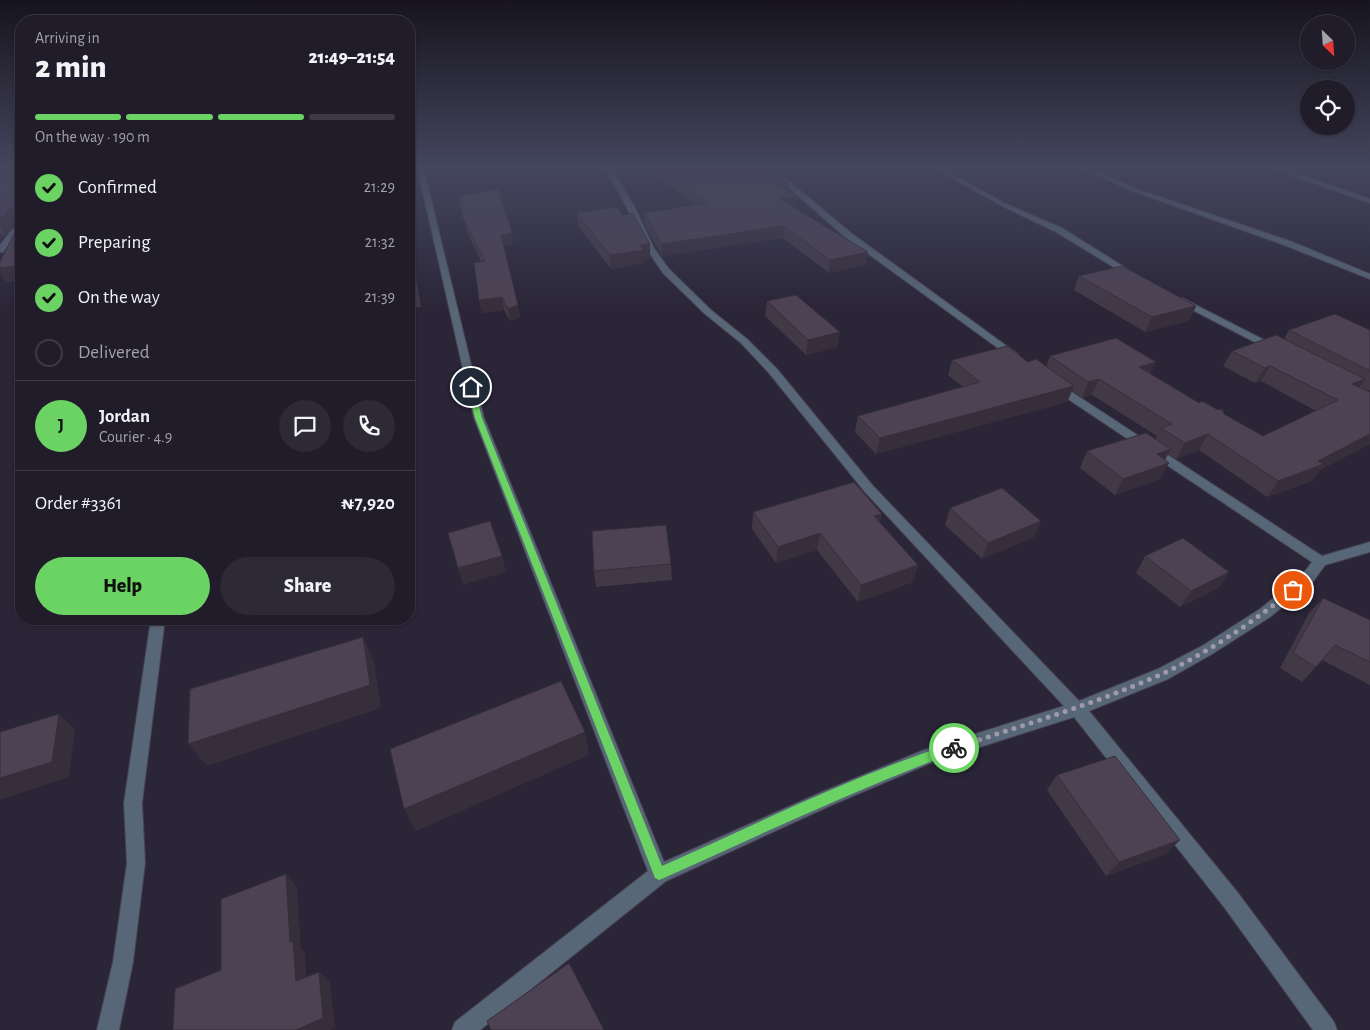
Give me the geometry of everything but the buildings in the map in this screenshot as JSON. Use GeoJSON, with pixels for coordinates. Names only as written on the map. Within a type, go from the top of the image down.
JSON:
{"type":"FeatureCollection","features":[{"type":"Feature","properties":{"kind":"street"},"geometry":{"type":"LineString","coordinates":[[431,214],[479,418],[659,874]]}},
{"type":"Feature","properties":{"kind":"street"},"geometry":{"type":"LineString","coordinates":[[634,214],[650,248],[666,271],[708,312],[744,341],[773,372],[869,489],[1076,709],[1231,900],[1326,1030]]}},
{"type":"Feature","properties":{"kind":"street"},"geometry":{"type":"LineString","coordinates":[[823,214],[848,235],[1029,366]]}},
{"type":"Feature","properties":{"kind":"street"},"geometry":{"type":"LineString","coordinates":[[1024,214],[1059,230],[1138,278]]}},
{"type":"Feature","properties":{"kind":"street"},"geometry":{"type":"LineString","coordinates":[[1205,214],[1287,243],[1370,277]]}},
{"type":"Feature","properties":{"kind":"street"},"geometry":{"type":"LineString","coordinates":[[0,250],[15,231]]}},
{"type":"Feature","properties":{"kind":"street"},"geometry":{"type":"LineString","coordinates":[[1173,296],[1284,354]]}},
{"type":"Feature","properties":{"kind":"street"},"geometry":{"type":"LineString","coordinates":[[1044,378],[1083,406],[1320,561]]}},
{"type":"Feature","properties":{"kind":"street"},"geometry":{"type":"LineString","coordinates":[[462,1030],[568,948],[659,874],[828,798],[930,755],[1076,709],[1163,674],[1207,650],[1265,613],[1307,579],[1320,561],[1370,548]]}},
{"type":"Feature","properties":{"kind":"street"},"geometry":{"type":"LineString","coordinates":[[108,1030],[123,962],[136,863],[133,803],[157,625]]}},
{"type":"Feature","properties":{"kind":"way so far"},"geometry":{"type":"LineString","coordinates":[[954,748],[1076,709],[1163,674],[1207,650],[1265,613],[1293,590]]}},
{"type":"Feature","properties":{"kind":"route"},"geometry":{"type":"LineString","coordinates":[[471,387],[479,418],[659,874],[828,798],[930,755],[954,748]]}}]}
